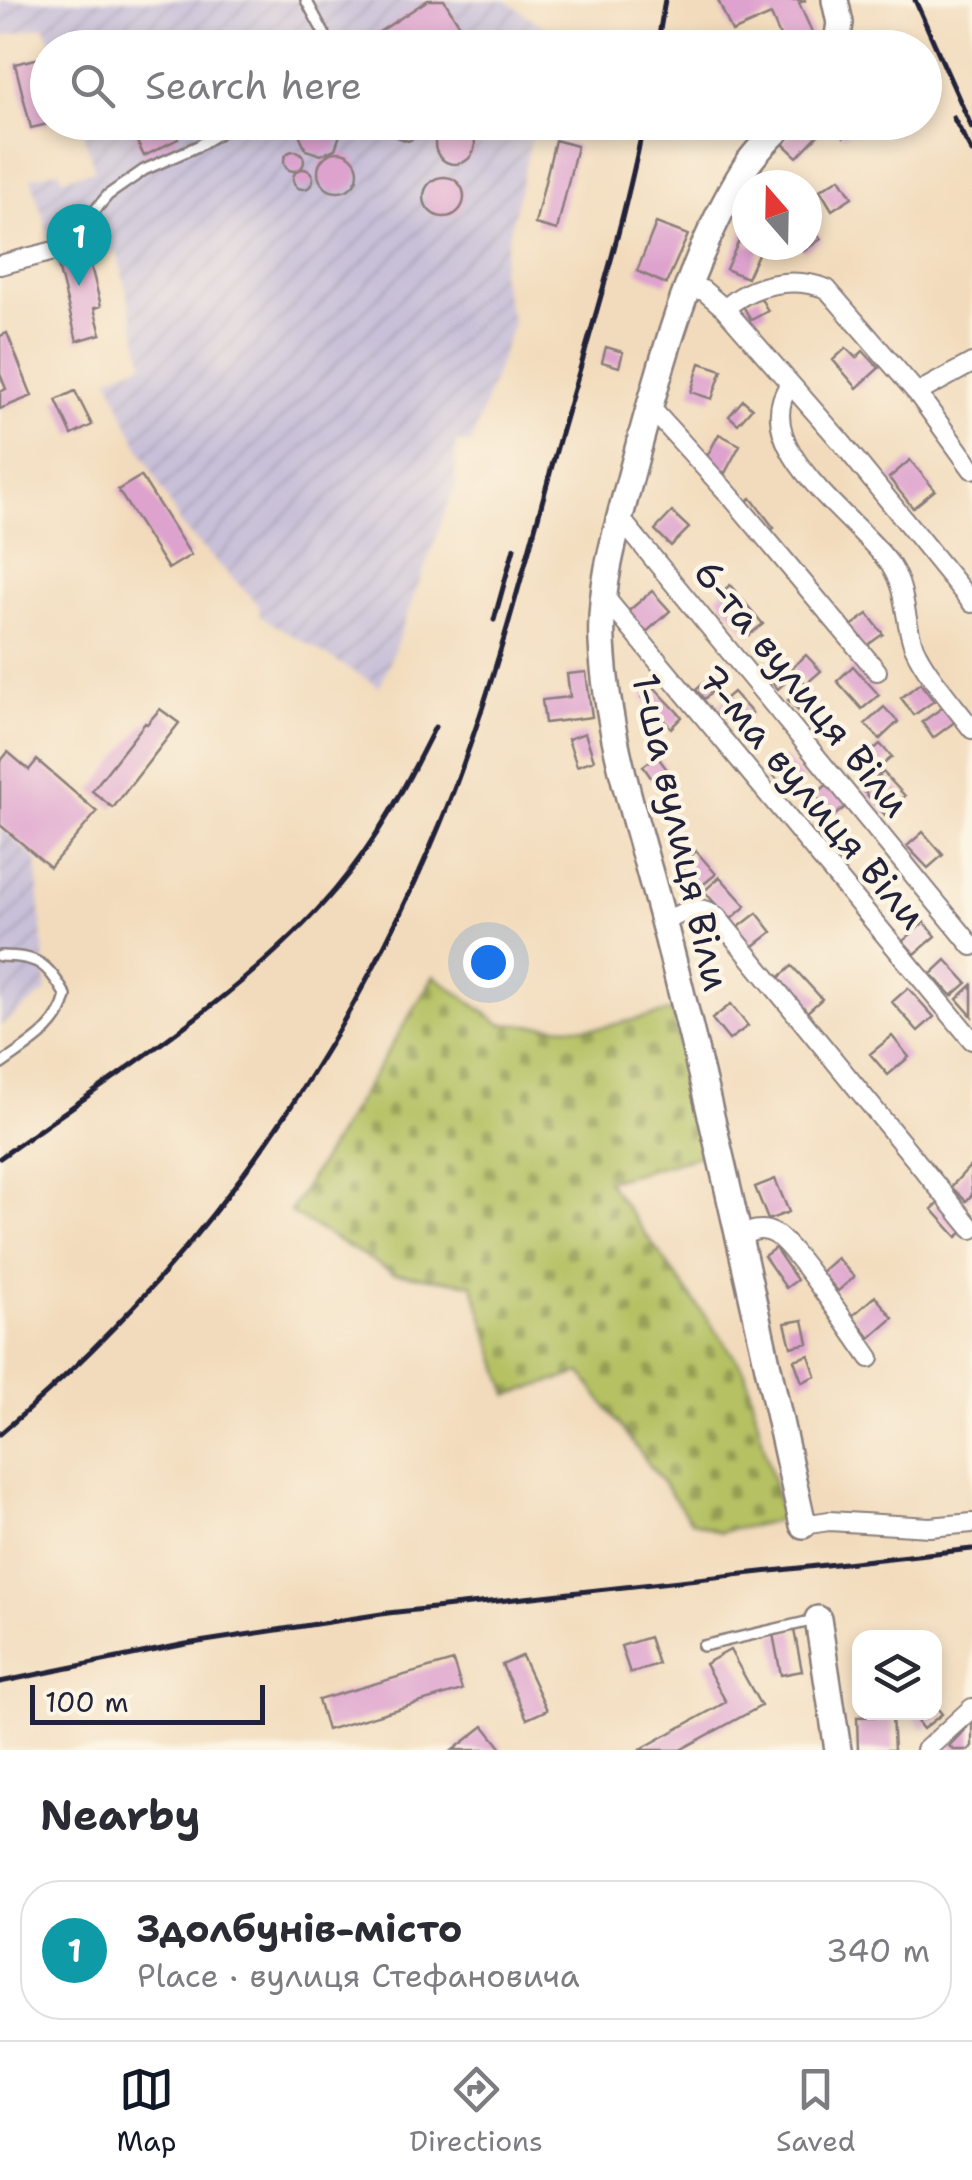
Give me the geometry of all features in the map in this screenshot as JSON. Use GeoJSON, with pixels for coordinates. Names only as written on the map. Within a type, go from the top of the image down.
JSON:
{"type":"FeatureCollection","features":[{"type":"Feature","properties":{"kind":"main road"},"geometry":{"type":"LineString","coordinates":[[835,0],[839,30]]}},
{"type":"Feature","properties":{"kind":"main road","name":"1-ша вулиця Віли"},"geometry":{"type":"LineString","coordinates":[[768,140],[746,166],[688,290],[650,406],[620,518],[603,596],[601,638],[610,728],[663,922],[803,1525]]}},
{"type":"Feature","properties":{"kind":"main road"},"geometry":{"type":"LineString","coordinates":[[818,1619],[838,1750]]}},
{"type":"Feature","properties":{"kind":"street"},"geometry":{"type":"LineString","coordinates":[[0,264],[62,249]]}},
{"type":"Feature","properties":{"kind":"street"},"geometry":{"type":"LineString","coordinates":[[725,309],[734,299],[768,285],[811,283],[827,289],[917,394],[972,469]]}},
{"type":"Feature","properties":{"kind":"street"},"geometry":{"type":"LineString","coordinates":[[688,290],[703,290],[725,309],[972,602]]}},
{"type":"Feature","properties":{"kind":"street"},"geometry":{"type":"LineString","coordinates":[[917,394],[972,363]]}},
{"type":"Feature","properties":{"kind":"street"},"geometry":{"type":"LineString","coordinates":[[790,384],[782,400],[782,419],[795,460],[890,565],[897,576],[916,651],[972,729]]}},
{"type":"Feature","properties":{"kind":"street"},"geometry":{"type":"LineString","coordinates":[[650,406],[877,671]]}},
{"type":"Feature","properties":{"kind":"street","name":"6-та вулиця Віли"},"geometry":{"type":"LineString","coordinates":[[620,518],[972,946]]}},
{"type":"Feature","properties":{"kind":"street","name":"7-ма вулиця Віли"},"geometry":{"type":"LineString","coordinates":[[603,596],[972,1040]]}},
{"type":"Feature","properties":{"kind":"street"},"geometry":{"type":"LineString","coordinates":[[663,922],[702,908],[717,917],[972,1229]]}},
{"type":"Feature","properties":{"kind":"street"},"geometry":{"type":"LineString","coordinates":[[738,1238],[764,1230],[785,1243],[870,1358]]}},
{"type":"Feature","properties":{"kind":"street"},"geometry":{"type":"LineString","coordinates":[[803,1525],[828,1520],[930,1527],[972,1522]]}},
{"type":"Feature","properties":{"kind":"street"},"geometry":{"type":"LineString","coordinates":[[926,1750],[972,1708]]}},
{"type":"Feature","properties":{"kind":"lane"},"geometry":{"type":"LineString","coordinates":[[306,0],[322,30]]}},
{"type":"Feature","properties":{"kind":"lane"},"geometry":{"type":"LineString","coordinates":[[62,249],[108,195],[144,170],[208,140]]}},
{"type":"Feature","properties":{"kind":"lane"},"geometry":{"type":"LineString","coordinates":[[0,956],[31,956],[53,974],[66,996],[62,1014],[52,1027],[0,1065]]}},
{"type":"Feature","properties":{"kind":"lane"},"geometry":{"type":"LineString","coordinates":[[703,1646],[818,1619]]}},
{"type":"Feature","properties":{"kind":"shaded area"},"geometry":{"type":"Polygon","coordinates":[[[0,0],[505,0],[549,30],[46,30],[44,26],[0,37],[0,0]]]}},
{"type":"Feature","properties":{"kind":"shaded area"},"geometry":{"type":"Polygon","coordinates":[[[85,140],[531,140],[500,273],[513,323],[471,444],[455,442],[456,484],[380,687],[260,616],[258,604],[182,527],[129,427],[109,377],[144,363],[117,252],[58,266],[31,178],[59,170],[62,178],[95,170],[85,140]]]}},
{"type":"Feature","properties":{"kind":"shaded area"},"geometry":{"type":"Polygon","coordinates":[[[0,827],[36,860],[47,991],[0,1026],[0,827]]]}},
{"type":"Feature","properties":{"kind":"green space"},"geometry":{"type":"Polygon","coordinates":[[[434,976],[501,1024],[599,1028],[672,1011],[705,1154],[607,1181],[745,1371],[783,1520],[720,1532],[691,1521],[581,1373],[508,1395],[472,1284],[393,1273],[290,1212],[434,976]]]}},
{"type":"Feature","properties":{"kind":"building"},"geometry":{"type":"Polygon","coordinates":[[[428,0],[444,0],[463,30],[382,30],[428,0]]]}},
{"type":"Feature","properties":{"kind":"building"},"geometry":{"type":"Polygon","coordinates":[[[718,0],[806,0],[799,3],[811,30],[777,30],[771,15],[731,30],[718,0]]]}},
{"type":"Feature","properties":{"kind":"building"},"geometry":{"type":"Polygon","coordinates":[[[30,60],[30,124],[15,64],[30,60]]]}},
{"type":"Feature","properties":{"kind":"building"},"geometry":{"type":"Polygon","coordinates":[[[136,140],[176,140],[144,156],[136,140]]]}},
{"type":"Feature","properties":{"kind":"building"},"geometry":{"type":"Polygon","coordinates":[[[302,140],[338,140],[335,149],[321,155],[306,150],[302,140]]]}},
{"type":"Feature","properties":{"kind":"building"},"geometry":{"type":"Polygon","coordinates":[[[436,140],[474,140],[469,158],[455,164],[441,158],[435,144],[436,140]]]}},
{"type":"Feature","properties":{"kind":"building"},"geometry":{"type":"Polygon","coordinates":[[[555,140],[577,146],[557,230],[535,224],[555,140]]]}},
{"type":"Feature","properties":{"kind":"building"},"geometry":{"type":"Polygon","coordinates":[[[785,140],[813,140],[797,157],[782,143],[785,140]]]}},
{"type":"Feature","properties":{"kind":"building"},"geometry":{"type":"Polygon","coordinates":[[[294,151],[304,161],[294,171],[284,161],[294,151]]]}},
{"type":"Feature","properties":{"kind":"building"},"geometry":{"type":"Polygon","coordinates":[[[338,152],[352,158],[358,172],[352,186],[338,192],[324,186],[318,172],[324,158],[338,152]]]}},
{"type":"Feature","properties":{"kind":"building"},"geometry":{"type":"Polygon","coordinates":[[[303,169],[313,179],[303,189],[293,179],[303,169]]]}},
{"type":"Feature","properties":{"kind":"building"},"geometry":{"type":"Polygon","coordinates":[[[444,177],[458,183],[464,197],[458,211],[444,217],[430,211],[424,197],[430,183],[444,177]]]}},
{"type":"Feature","properties":{"kind":"building"},"geometry":{"type":"Polygon","coordinates":[[[840,178],[852,197],[832,210],[822,189],[840,178]]]}},
{"type":"Feature","properties":{"kind":"building"},"geometry":{"type":"Polygon","coordinates":[[[656,223],[688,235],[666,284],[637,271],[656,223]]]}},
{"type":"Feature","properties":{"kind":"building"},"geometry":{"type":"Polygon","coordinates":[[[732,256],[732,260],[755,260],[747,278],[726,269],[732,256]]]}},
{"type":"Feature","properties":{"kind":"building"},"geometry":{"type":"Polygon","coordinates":[[[89,258],[101,306],[94,308],[101,334],[77,341],[58,266],[89,258]]]}},
{"type":"Feature","properties":{"kind":"building"},"geometry":{"type":"Polygon","coordinates":[[[759,295],[768,311],[751,320],[742,304],[759,295]]]}},
{"type":"Feature","properties":{"kind":"building"},"geometry":{"type":"Polygon","coordinates":[[[7,333],[32,396],[0,409],[0,392],[6,389],[0,374],[0,336],[7,333]]]}},
{"type":"Feature","properties":{"kind":"building"},"geometry":{"type":"Polygon","coordinates":[[[606,347],[623,352],[619,367],[602,362],[606,347]]]}},
{"type":"Feature","properties":{"kind":"building"},"geometry":{"type":"Polygon","coordinates":[[[846,348],[856,358],[863,351],[879,368],[857,388],[833,360],[846,348]]]}},
{"type":"Feature","properties":{"kind":"building"},"geometry":{"type":"Polygon","coordinates":[[[700,363],[722,370],[712,399],[691,392],[700,363]]]}},
{"type":"Feature","properties":{"kind":"building"},"geometry":{"type":"Polygon","coordinates":[[[75,391],[92,425],[72,435],[56,400],[75,391]]]}},
{"type":"Feature","properties":{"kind":"building"},"geometry":{"type":"Polygon","coordinates":[[[743,400],[752,408],[738,424],[729,416],[743,400]]]}},
{"type":"Feature","properties":{"kind":"building"},"geometry":{"type":"Polygon","coordinates":[[[719,434],[740,445],[725,473],[704,462],[719,434]]]}},
{"type":"Feature","properties":{"kind":"building"},"geometry":{"type":"Polygon","coordinates":[[[910,460],[935,490],[913,508],[889,478],[910,460]]]}},
{"type":"Feature","properties":{"kind":"building"},"geometry":{"type":"Polygon","coordinates":[[[141,476],[191,555],[168,569],[118,490],[141,476]]]}},
{"type":"Feature","properties":{"kind":"building"},"geometry":{"type":"Polygon","coordinates":[[[751,498],[774,528],[764,535],[742,505],[751,498]]]}},
{"type":"Feature","properties":{"kind":"building"},"geometry":{"type":"Polygon","coordinates":[[[672,512],[689,528],[671,546],[655,530],[672,512]]]}},
{"type":"Feature","properties":{"kind":"building"},"geometry":{"type":"Polygon","coordinates":[[[730,585],[763,624],[749,635],[717,596],[730,585]]]}},
{"type":"Feature","properties":{"kind":"building"},"geometry":{"type":"Polygon","coordinates":[[[652,591],[670,611],[643,635],[625,614],[652,591]]]}},
{"type":"Feature","properties":{"kind":"building"},"geometry":{"type":"Polygon","coordinates":[[[868,614],[883,634],[862,649],[847,629],[868,614]]]}},
{"type":"Feature","properties":{"kind":"building"},"geometry":{"type":"Polygon","coordinates":[[[806,655],[821,671],[806,684],[792,668],[806,655]]]}},
{"type":"Feature","properties":{"kind":"building"},"geometry":{"type":"Polygon","coordinates":[[[775,659],[791,677],[778,689],[762,671],[775,659]]]}},
{"type":"Feature","properties":{"kind":"building"},"geometry":{"type":"Polygon","coordinates":[[[853,666],[879,695],[862,709],[837,681],[853,666]]]}},
{"type":"Feature","properties":{"kind":"building"},"geometry":{"type":"Polygon","coordinates":[[[718,670],[726,680],[704,699],[696,690],[718,670]]]}},
{"type":"Feature","properties":{"kind":"building"},"geometry":{"type":"Polygon","coordinates":[[[586,672],[592,717],[545,723],[542,700],[570,697],[567,674],[586,672]]]}},
{"type":"Feature","properties":{"kind":"building"},"geometry":{"type":"Polygon","coordinates":[[[920,683],[934,701],[914,715],[901,698],[920,683]]]}},
{"type":"Feature","properties":{"kind":"building"},"geometry":{"type":"Polygon","coordinates":[[[653,686],[682,717],[671,728],[642,697],[653,686]]]}},
{"type":"Feature","properties":{"kind":"building"},"geometry":{"type":"Polygon","coordinates":[[[803,687],[818,704],[804,717],[788,700],[803,687]]]}},
{"type":"Feature","properties":{"kind":"building"},"geometry":{"type":"Polygon","coordinates":[[[733,692],[752,713],[738,725],[719,704],[733,692]]]}},
{"type":"Feature","properties":{"kind":"building"},"geometry":{"type":"Polygon","coordinates":[[[949,703],[960,718],[933,738],[922,722],[949,703]]]}},
{"type":"Feature","properties":{"kind":"building"},"geometry":{"type":"Polygon","coordinates":[[[884,707],[898,722],[880,739],[865,724],[884,707]]]}},
{"type":"Feature","properties":{"kind":"building"},"geometry":{"type":"Polygon","coordinates":[[[160,709],[179,723],[113,808],[92,791],[160,709]]]}},
{"type":"Feature","properties":{"kind":"building"},"geometry":{"type":"Polygon","coordinates":[[[585,733],[594,760],[577,766],[568,739],[585,733]]]}},
{"type":"Feature","properties":{"kind":"building"},"geometry":{"type":"Polygon","coordinates":[[[880,744],[892,757],[865,780],[854,767],[880,744]]]}},
{"type":"Feature","properties":{"kind":"building"},"geometry":{"type":"Polygon","coordinates":[[[8,752],[29,770],[37,760],[97,812],[50,867],[0,825],[0,762],[8,752]]]}},
{"type":"Feature","properties":{"kind":"building"},"geometry":{"type":"Polygon","coordinates":[[[657,756],[671,775],[656,785],[643,766],[657,756]]]}},
{"type":"Feature","properties":{"kind":"building"},"geometry":{"type":"Polygon","coordinates":[[[784,757],[805,781],[790,794],[769,770],[784,757]]]}},
{"type":"Feature","properties":{"kind":"building"},"geometry":{"type":"Polygon","coordinates":[[[883,772],[905,796],[885,815],[863,790],[883,772]]]}},
{"type":"Feature","properties":{"kind":"building"},"geometry":{"type":"Polygon","coordinates":[[[831,781],[850,803],[834,816],[815,795],[831,781]]]}},
{"type":"Feature","properties":{"kind":"building"},"geometry":{"type":"Polygon","coordinates":[[[923,832],[943,855],[928,868],[907,846],[923,832]]]}},
{"type":"Feature","properties":{"kind":"building"},"geometry":{"type":"Polygon","coordinates":[[[696,851],[716,874],[700,887],[681,865],[696,851]]]}},
{"type":"Feature","properties":{"kind":"building"},"geometry":{"type":"Polygon","coordinates":[[[720,877],[746,906],[730,920],[704,891],[720,877]]]}},
{"type":"Feature","properties":{"kind":"building"},"geometry":{"type":"Polygon","coordinates":[[[757,913],[772,932],[750,949],[735,930],[757,913]]]}},
{"type":"Feature","properties":{"kind":"building"},"geometry":{"type":"Polygon","coordinates":[[[924,922],[936,936],[915,954],[903,941],[924,922]]]}},
{"type":"Feature","properties":{"kind":"building"},"geometry":{"type":"Polygon","coordinates":[[[946,960],[967,983],[952,996],[931,974],[946,960]]]}},
{"type":"Feature","properties":{"kind":"building"},"geometry":{"type":"Polygon","coordinates":[[[792,966],[822,999],[805,1014],[775,981],[792,966]]]}},
{"type":"Feature","properties":{"kind":"building"},"geometry":{"type":"Polygon","coordinates":[[[972,985],[972,1016],[957,999],[972,985]]]}},
{"type":"Feature","properties":{"kind":"building"},"geometry":{"type":"Polygon","coordinates":[[[908,988],[934,1017],[918,1031],[892,1002],[908,988]]]}},
{"type":"Feature","properties":{"kind":"building"},"geometry":{"type":"Polygon","coordinates":[[[731,1004],[748,1026],[729,1040],[712,1019],[731,1004]]]}},
{"type":"Feature","properties":{"kind":"building"},"geometry":{"type":"Polygon","coordinates":[[[892,1036],[909,1057],[888,1075],[870,1054],[892,1036]]]}},
{"type":"Feature","properties":{"kind":"building"},"geometry":{"type":"Polygon","coordinates":[[[970,1166],[972,1195],[966,1201],[951,1187],[970,1166]]]}},
{"type":"Feature","properties":{"kind":"building"},"geometry":{"type":"Polygon","coordinates":[[[775,1179],[789,1212],[768,1220],[755,1187],[775,1179]]]}},
{"type":"Feature","properties":{"kind":"building"},"geometry":{"type":"Polygon","coordinates":[[[941,1201],[967,1229],[957,1237],[932,1209],[941,1201]]]}},
{"type":"Feature","properties":{"kind":"building"},"geometry":{"type":"Polygon","coordinates":[[[775,1248],[797,1280],[786,1288],[764,1256],[775,1248]]]}},
{"type":"Feature","properties":{"kind":"building"},"geometry":{"type":"Polygon","coordinates":[[[837,1258],[854,1277],[838,1291],[821,1272],[837,1258]]]}},
{"type":"Feature","properties":{"kind":"building"},"geometry":{"type":"Polygon","coordinates":[[[875,1296],[893,1318],[870,1338],[852,1316],[875,1296]]]}},
{"type":"Feature","properties":{"kind":"building"},"geometry":{"type":"Polygon","coordinates":[[[803,1320],[808,1343],[791,1347],[785,1323],[803,1320]]]}},
{"type":"Feature","properties":{"kind":"building"},"geometry":{"type":"Polygon","coordinates":[[[809,1355],[816,1376],[802,1382],[794,1360],[809,1355]]]}},
{"type":"Feature","properties":{"kind":"building"},"geometry":{"type":"Polygon","coordinates":[[[794,1630],[802,1671],[781,1675],[773,1634],[794,1630]]]}},
{"type":"Feature","properties":{"kind":"building"},"geometry":{"type":"Polygon","coordinates":[[[649,1637],[658,1664],[630,1673],[621,1646],[649,1637]]]}},
{"type":"Feature","properties":{"kind":"building"},"geometry":{"type":"Polygon","coordinates":[[[730,1650],[761,1706],[680,1750],[639,1750],[726,1702],[705,1664],[730,1650]]]}},
{"type":"Feature","properties":{"kind":"building"},"geometry":{"type":"Polygon","coordinates":[[[522,1656],[547,1710],[527,1719],[502,1665],[522,1656]]]}},
{"type":"Feature","properties":{"kind":"building"},"geometry":{"type":"Polygon","coordinates":[[[453,1661],[462,1690],[327,1730],[318,1700],[453,1661]]]}},
{"type":"Feature","properties":{"kind":"building"},"geometry":{"type":"Polygon","coordinates":[[[857,1720],[892,1720],[894,1750],[858,1750],[857,1720]]]}},
{"type":"Feature","properties":{"kind":"building"},"geometry":{"type":"Polygon","coordinates":[[[916,1720],[934,1720],[923,1729],[916,1720]]]}},
{"type":"Feature","properties":{"kind":"building"},"geometry":{"type":"Polygon","coordinates":[[[972,1722],[972,1746],[969,1750],[954,1750],[949,1746],[972,1722]]]}},
{"type":"Feature","properties":{"kind":"building"},"geometry":{"type":"Polygon","coordinates":[[[484,1726],[503,1750],[453,1750],[484,1726]]]}},
{"type":"Feature","properties":{"kind":"railway"},"geometry":{"type":"LineString","coordinates":[[660,30],[665,0]]}},
{"type":"Feature","properties":{"kind":"railway"},"geometry":{"type":"LineString","coordinates":[[915,0],[928,30]]}},
{"type":"Feature","properties":{"kind":"railway"},"geometry":{"type":"LineString","coordinates":[[942,61],[972,128]]}},
{"type":"Feature","properties":{"kind":"railway"},"geometry":{"type":"LineString","coordinates":[[953,117],[972,152]]}},
{"type":"Feature","properties":{"kind":"railway"},"geometry":{"type":"LineString","coordinates":[[0,1434],[144,1296],[208,1220],[267,1142],[370,973],[453,792],[496,665],[615,246],[640,140]]}},
{"type":"Feature","properties":{"kind":"railway"},"geometry":{"type":"LineString","coordinates":[[494,620],[514,548]]}},
{"type":"Feature","properties":{"kind":"railway"},"geometry":{"type":"LineString","coordinates":[[0,1158],[176,1033],[300,928],[364,852],[435,727]]}},
{"type":"Feature","properties":{"kind":"railway"},"geometry":{"type":"LineString","coordinates":[[0,1682],[186,1644],[388,1613],[972,1549]]}},
{"type":"Feature","properties":{"kind":"place","name":"Здолбунів-місто"},"geometry":{"type":"Point","coordinates":[79,286]}}]}
